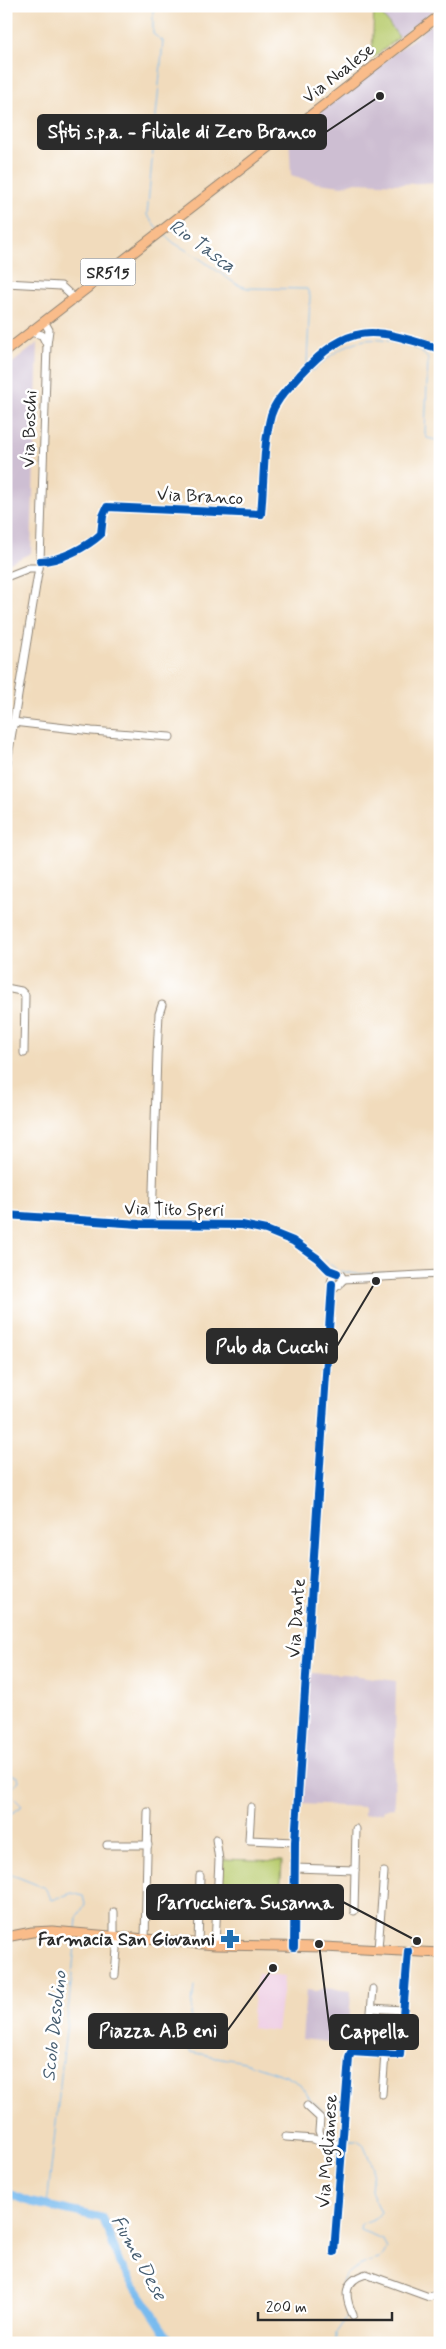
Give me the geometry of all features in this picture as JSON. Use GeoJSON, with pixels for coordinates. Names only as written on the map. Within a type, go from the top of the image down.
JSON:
{"type":"FeatureCollection","features":[{"type":"Feature","properties":{"kind":"main road","name":"Via Noalese"},"geometry":{"type":"LineString","coordinates":[[74,298],[440,15]]}},
{"type":"Feature","properties":{"kind":"main road","name":"SR515"},"geometry":{"type":"LineString","coordinates":[[6,350],[74,298]]}},
{"type":"Feature","properties":{"kind":"main road"},"geometry":{"type":"LineString","coordinates":[[6,1937],[42,1930],[198,1944],[378,1949],[440,1953]]}},
{"type":"Feature","properties":{"kind":"street"},"geometry":{"type":"LineString","coordinates":[[6,283],[61,286],[74,298]]}},
{"type":"Feature","properties":{"kind":"street","name":"Via Boschi"},"geometry":{"type":"LineString","coordinates":[[46,342],[49,330],[58,311]]}},
{"type":"Feature","properties":{"kind":"street"},"geometry":{"type":"LineString","coordinates":[[44,321],[49,330]]}},
{"type":"Feature","properties":{"kind":"street","name":"Via Boschi"},"geometry":{"type":"LineString","coordinates":[[6,769],[40,564],[46,342],[44,321]]}},
{"type":"Feature","properties":{"kind":"street"},"geometry":{"type":"LineString","coordinates":[[30,332],[40,334],[46,342]]}},
{"type":"Feature","properties":{"kind":"street","name":"Via Branco"},"geometry":{"type":"LineString","coordinates":[[6,577],[87,546],[101,534],[103,516],[107,507],[261,514],[271,414],[282,396],[304,371],[340,340],[364,332],[392,334],[440,348]]}},
{"type":"Feature","properties":{"kind":"street"},"geometry":{"type":"LineString","coordinates":[[14,722],[92,732],[170,737]]}},
{"type":"Feature","properties":{"kind":"street"},"geometry":{"type":"LineString","coordinates":[[6,988],[22,991],[26,995],[24,1053]]}},
{"type":"Feature","properties":{"kind":"street","name":"Via Tito Speri"},"geometry":{"type":"LineString","coordinates":[[152,1225],[157,1054],[159,1014],[162,1006]]}},
{"type":"Feature","properties":{"kind":"street","name":"Via Tito Speri"},"geometry":{"type":"LineString","coordinates":[[6,1215],[152,1225],[220,1224],[266,1230],[293,1241],[317,1258],[329,1270],[336,1282]]}},
{"type":"Feature","properties":{"kind":"street"},"geometry":{"type":"LineString","coordinates":[[336,1282],[440,1274]]}},
{"type":"Feature","properties":{"kind":"street","name":"Via Dante"},"geometry":{"type":"LineString","coordinates":[[294,1947],[295,1842],[336,1282]]}},
{"type":"Feature","properties":{"kind":"street"},"geometry":{"type":"LineString","coordinates":[[251,1807],[249,1840],[295,1842]]}},
{"type":"Feature","properties":{"kind":"street"},"geometry":{"type":"LineString","coordinates":[[144,1939],[148,1812]]}},
{"type":"Feature","properties":{"kind":"street"},"geometry":{"type":"LineString","coordinates":[[354,1911],[356,1829]]}},
{"type":"Feature","properties":{"kind":"street"},"geometry":{"type":"LineString","coordinates":[[216,1839],[219,1860],[216,1945]]}},
{"type":"Feature","properties":{"kind":"street"},"geometry":{"type":"LineString","coordinates":[[107,1845],[148,1845]]}},
{"type":"Feature","properties":{"kind":"street"},"geometry":{"type":"LineString","coordinates":[[439,1883],[440,1848]]}},
{"type":"Feature","properties":{"kind":"street"},"geometry":{"type":"LineString","coordinates":[[294,1868],[355,1870]]}},
{"type":"Feature","properties":{"kind":"street"},"geometry":{"type":"LineString","coordinates":[[378,1949],[384,1872]]}},
{"type":"Feature","properties":{"kind":"street"},"geometry":{"type":"LineString","coordinates":[[198,1944],[200,1876]]}},
{"type":"Feature","properties":{"kind":"street"},"geometry":{"type":"LineString","coordinates":[[114,1912],[116,1936],[115,1975]]}},
{"type":"Feature","properties":{"kind":"street"},"geometry":{"type":"LineString","coordinates":[[382,2094],[385,2054],[400,2055],[408,1951]]}},
{"type":"Feature","properties":{"kind":"street"},"geometry":{"type":"LineString","coordinates":[[368,2046],[373,1989]]}},
{"type":"Feature","properties":{"kind":"street"},"geometry":{"type":"LineString","coordinates":[[372,2008],[403,2010]]}},
{"type":"Feature","properties":{"kind":"street"},"geometry":{"type":"LineString","coordinates":[[370,2031],[394,2033]]}},
{"type":"Feature","properties":{"kind":"street","name":"Via Moglianese"},"geometry":{"type":"LineString","coordinates":[[334,2252],[345,2098],[351,2052],[385,2054]]}},
{"type":"Feature","properties":{"kind":"street","name":"Via Moglianese"},"geometry":{"type":"LineString","coordinates":[[308,2106],[320,2118],[319,2131],[322,2140],[332,2144],[343,2144]]}},
{"type":"Feature","properties":{"kind":"street","name":"Via Moglianese"},"geometry":{"type":"LineString","coordinates":[[286,2137],[314,2139],[336,2147],[343,2144]]}},
{"type":"Feature","properties":{"kind":"street"},"geometry":{"type":"LineString","coordinates":[[353,2315],[347,2301],[347,2292],[352,2282],[358,2276],[366,2274],[429,2297],[440,2294]]}},
{"type":"Feature","properties":{"kind":"shaded area"},"geometry":{"type":"Polygon","coordinates":[[[378,6],[439,6],[399,37],[379,12],[378,6]]]}},
{"type":"Feature","properties":{"kind":"shaded area"},"geometry":{"type":"Polygon","coordinates":[[[440,18],[440,182],[402,184],[356,182],[343,186],[316,183],[291,175],[289,135],[440,18]]]}},
{"type":"Feature","properties":{"kind":"shaded area"},"geometry":{"type":"Polygon","coordinates":[[[38,343],[31,553],[6,565],[6,368],[38,343]]]}},
{"type":"Feature","properties":{"kind":"shaded area"},"geometry":{"type":"Polygon","coordinates":[[[310,1673],[345,1674],[396,1681],[394,1808],[364,1815],[364,1807],[302,1804],[310,1673]]]}},
{"type":"Feature","properties":{"kind":"shaded area"},"geometry":{"type":"Polygon","coordinates":[[[258,1974],[284,1977],[277,2031],[251,2028],[258,1974]]]}},
{"type":"Feature","properties":{"kind":"shaded area"},"geometry":{"type":"Polygon","coordinates":[[[325,1988],[351,1991],[348,2044],[302,2039],[306,1990],[316,1991],[325,1988]]]}},
{"type":"Feature","properties":{"kind":"green space"},"geometry":{"type":"Polygon","coordinates":[[[374,6],[378,6],[380,12],[399,37],[372,59],[374,6]]]}},
{"type":"Feature","properties":{"kind":"green space"},"geometry":{"type":"Polygon","coordinates":[[[222,1859],[282,1861],[280,1898],[221,1896],[222,1859]]]}},
{"type":"Feature","properties":{"kind":"waterway","name":"Rio Tasca"},"geometry":{"type":"LineString","coordinates":[[153,6],[153,34],[163,41],[147,215],[157,228]]}},
{"type":"Feature","properties":{"kind":"waterway","name":"Rio Tasca"},"geometry":{"type":"LineString","coordinates":[[164,234],[174,243],[236,284],[247,288],[307,289],[310,296],[307,365]]}},
{"type":"Feature","properties":{"kind":"waterway","name":"Rio Tasca"},"geometry":{"type":"LineString","coordinates":[[309,369],[311,371],[315,369],[326,359],[347,346],[368,340],[392,342],[424,354],[428,359],[425,433],[427,438],[440,441]]}},
{"type":"Feature","properties":{"kind":"waterway"},"geometry":{"type":"LineString","coordinates":[[325,1260],[336,1269]]}},
{"type":"Feature","properties":{"kind":"waterway"},"geometry":{"type":"LineString","coordinates":[[340,1271],[356,1274],[415,1272]]}},
{"type":"Feature","properties":{"kind":"waterway","name":"Scolo Desolino"},"geometry":{"type":"LineString","coordinates":[[6,1747],[11,1751],[6,1759]]}},
{"type":"Feature","properties":{"kind":"waterway","name":"Scolo Desolino"},"geometry":{"type":"LineString","coordinates":[[6,1772],[18,1777],[19,1781],[11,1788],[10,1794],[22,1806],[7,1817],[9,1828],[6,1844]]}},
{"type":"Feature","properties":{"kind":"waterway","name":"Scolo Desolino"},"geometry":{"type":"LineString","coordinates":[[6,1852],[10,1874],[45,1888],[52,1900],[72,1893],[83,1896],[85,1904],[77,1918],[76,1930]]}},
{"type":"Feature","properties":{"kind":"waterway","name":"Scolo Desolino"},"geometry":{"type":"LineString","coordinates":[[47,2206],[76,1937]]}},
{"type":"Feature","properties":{"kind":"waterway"},"geometry":{"type":"LineString","coordinates":[[194,1986],[188,2045],[190,2052],[244,2062],[286,2076],[300,2084],[310,2099],[330,2117],[329,2125],[323,2133]]}},
{"type":"Feature","properties":{"kind":"waterway"},"geometry":{"type":"LineString","coordinates":[[336,2343],[336,2333],[349,2314],[341,2291],[342,2282],[352,2270],[382,2258],[387,2249],[383,2239],[360,2230],[361,2224],[376,2218],[381,2212],[371,2191],[373,2167],[363,2144],[357,2140],[346,2140]]}},
{"type":"Feature","properties":{"kind":"waterway","name":"Fiume Dese"},"geometry":{"type":"LineString","coordinates":[[6,2192],[30,2202],[103,2218],[120,2264],[172,2343]]}},
{"type":"Feature","properties":{"kind":"cycle path"},"geometry":{"type":"LineString","coordinates":[[40,561],[64,556],[95,539],[101,534],[103,516],[107,507],[261,514],[265,451],[271,415],[283,394],[318,357],[349,337],[364,333],[397,336],[440,349]]}},
{"type":"Feature","properties":{"kind":"cycle path"},"geometry":{"type":"LineString","coordinates":[[6,1215],[139,1224],[242,1225],[266,1230],[293,1241],[317,1258],[329,1270],[337,1273]]}},
{"type":"Feature","properties":{"kind":"cycle path"},"geometry":{"type":"LineString","coordinates":[[294,1947],[295,1842],[332,1284]]}},
{"type":"Feature","properties":{"kind":"cycle path"},"geometry":{"type":"LineString","coordinates":[[334,2252],[349,2058],[351,2052],[400,2055],[408,1951]]}},
{"type":"Feature","properties":{"kind":"place","name":"Sfiti s.p.a. - Filiale di Zero Branco"},"geometry":{"type":"Point","coordinates":[380,96]}},
{"type":"Feature","properties":{"kind":"place","name":"Pub da Cucchi"},"geometry":{"type":"Point","coordinates":[376,1281]}},
{"type":"Feature","properties":{"kind":"place","name":"Farmacia San Giovanni"},"geometry":{"type":"Point","coordinates":[230,1939]}},
{"type":"Feature","properties":{"kind":"place","name":"Parrucchiera Susanna"},"geometry":{"type":"Point","coordinates":[417,1941]}},
{"type":"Feature","properties":{"kind":"place","name":"Cappella"},"geometry":{"type":"Point","coordinates":[319,1944]}},
{"type":"Feature","properties":{"kind":"place","name":"Piazza A.B eni"},"geometry":{"type":"Point","coordinates":[273,1968]}}]}
